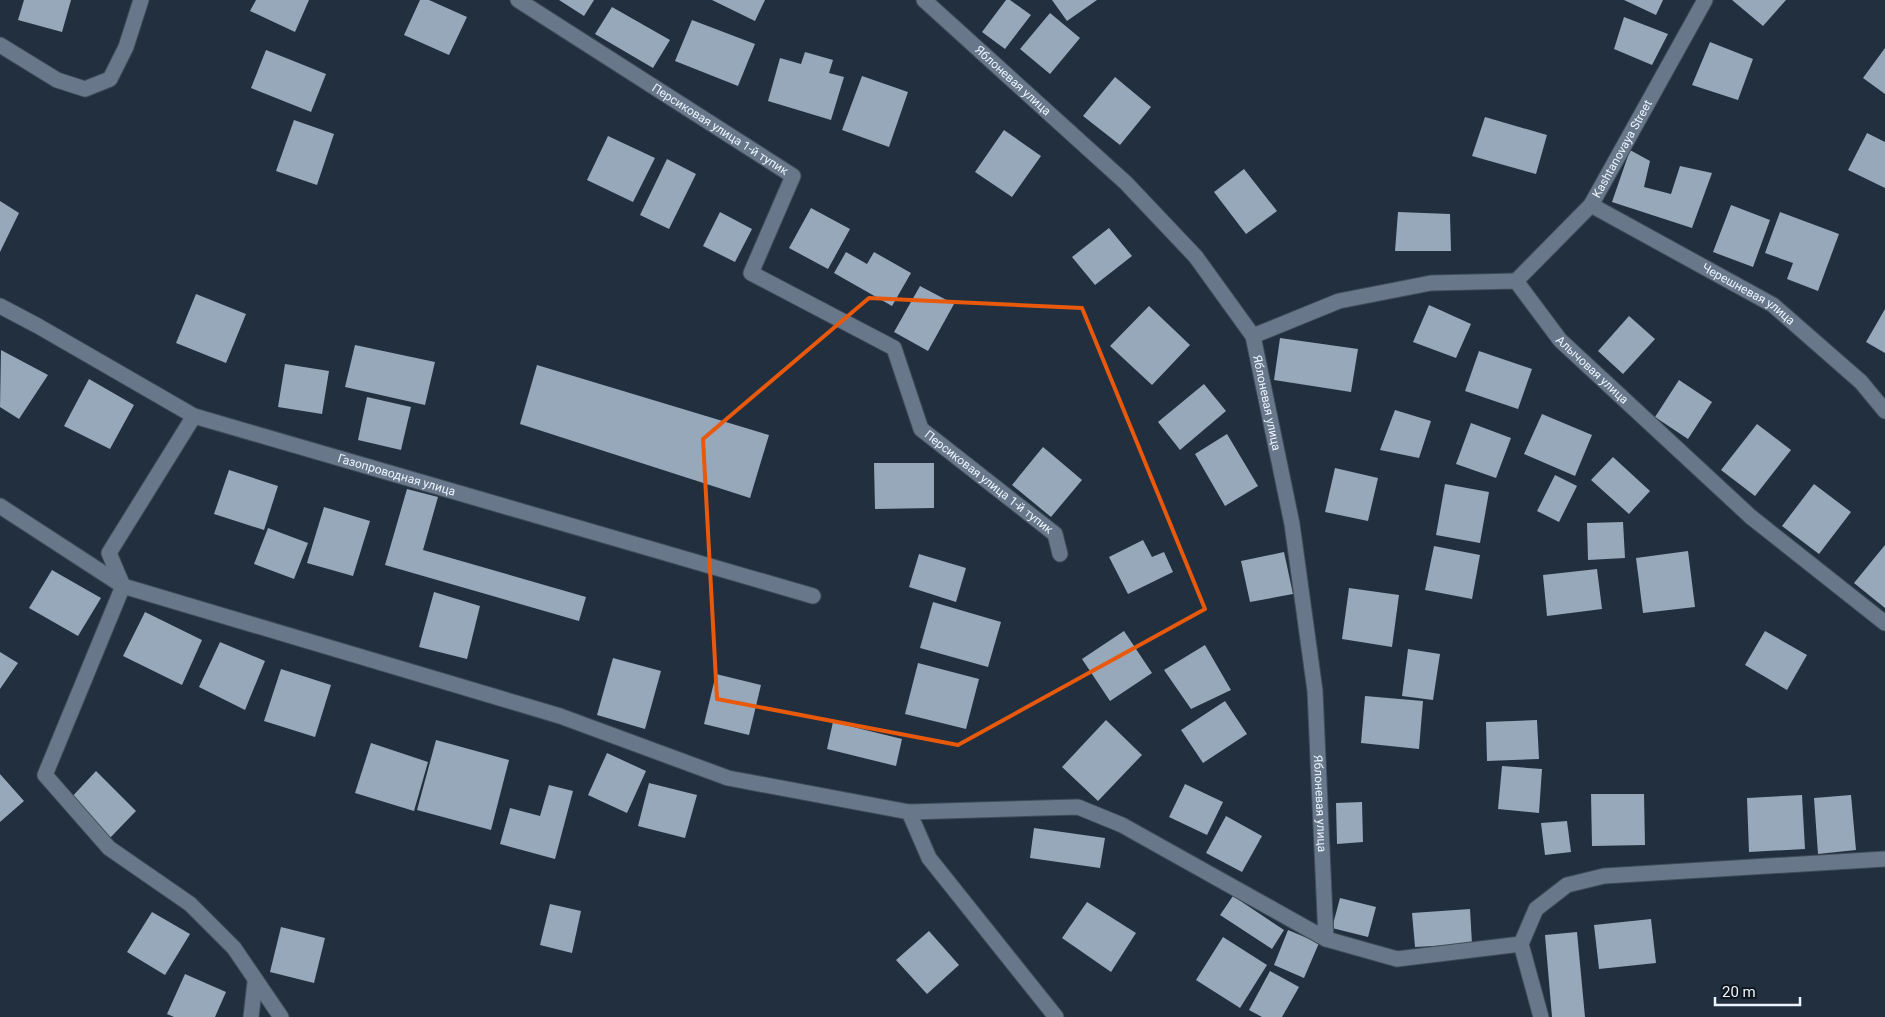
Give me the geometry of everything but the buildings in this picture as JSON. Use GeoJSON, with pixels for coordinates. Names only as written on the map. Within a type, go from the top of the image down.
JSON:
{"type":"FeatureCollection","features":[{"type":"Feature","properties":{"kind":"street"},"geometry":{"type":"LineString","coordinates":[[0,45],[56,80],[85,89],[110,79],[126,47],[141,0]]}},
{"type":"Feature","properties":{"kind":"street","name":"Персиковая улица 1-й тупик"},"geometry":{"type":"LineString","coordinates":[[518,0],[793,176],[751,273],[894,348],[921,428],[1055,534],[1060,554]]}},
{"type":"Feature","properties":{"kind":"street","name":"Яблоневая улица"},"geometry":{"type":"LineString","coordinates":[[924,0],[1126,183],[1196,257],[1253,336],[1292,524],[1315,691],[1326,939]]}},
{"type":"Feature","properties":{"kind":"street","name":"Kashtanovaya Street"},"geometry":{"type":"LineString","coordinates":[[1516,281],[1590,205],[1705,0]]}},
{"type":"Feature","properties":{"kind":"street","name":"Черешневая улица"},"geometry":{"type":"LineString","coordinates":[[1590,205],[1773,305],[1861,382],[1885,411]]}},
{"type":"Feature","properties":{"kind":"street"},"geometry":{"type":"LineString","coordinates":[[1253,336],[1339,301],[1431,283],[1516,281]]}},
{"type":"Feature","properties":{"kind":"street","name":"Алычовая улица"},"geometry":{"type":"LineString","coordinates":[[1516,281],[1560,340],[1751,517],[1885,624]]}},
{"type":"Feature","properties":{"kind":"street","name":"Газопроводная улица"},"geometry":{"type":"LineString","coordinates":[[0,306],[194,416],[813,596]]}},
{"type":"Feature","properties":{"kind":"street"},"geometry":{"type":"LineString","coordinates":[[194,416],[109,552],[122,586],[45,775],[109,848],[190,904],[234,948],[281,1017]]}},
{"type":"Feature","properties":{"kind":"street"},"geometry":{"type":"LineString","coordinates":[[0,506],[122,586],[560,716],[728,778],[909,812],[1078,807],[1122,825],[1326,939],[1397,959],[1521,944]]}},
{"type":"Feature","properties":{"kind":"street"},"geometry":{"type":"LineString","coordinates":[[909,812],[929,858],[1056,1017]]}},
{"type":"Feature","properties":{"kind":"street"},"geometry":{"type":"LineString","coordinates":[[1541,1017],[1521,944],[1536,909],[1567,886],[1604,876],[1885,859]]}},
{"type":"Feature","properties":{"kind":"street"},"geometry":{"type":"LineString","coordinates":[[251,1017],[256,982]]}},
{"type":"Feature","properties":{"kind":"highlighted area"},"geometry":{"type":"Polygon","coordinates":[[[869,298],[1082,308],[1205,609],[958,745],[717,699],[703,439],[869,298]]]}}]}
